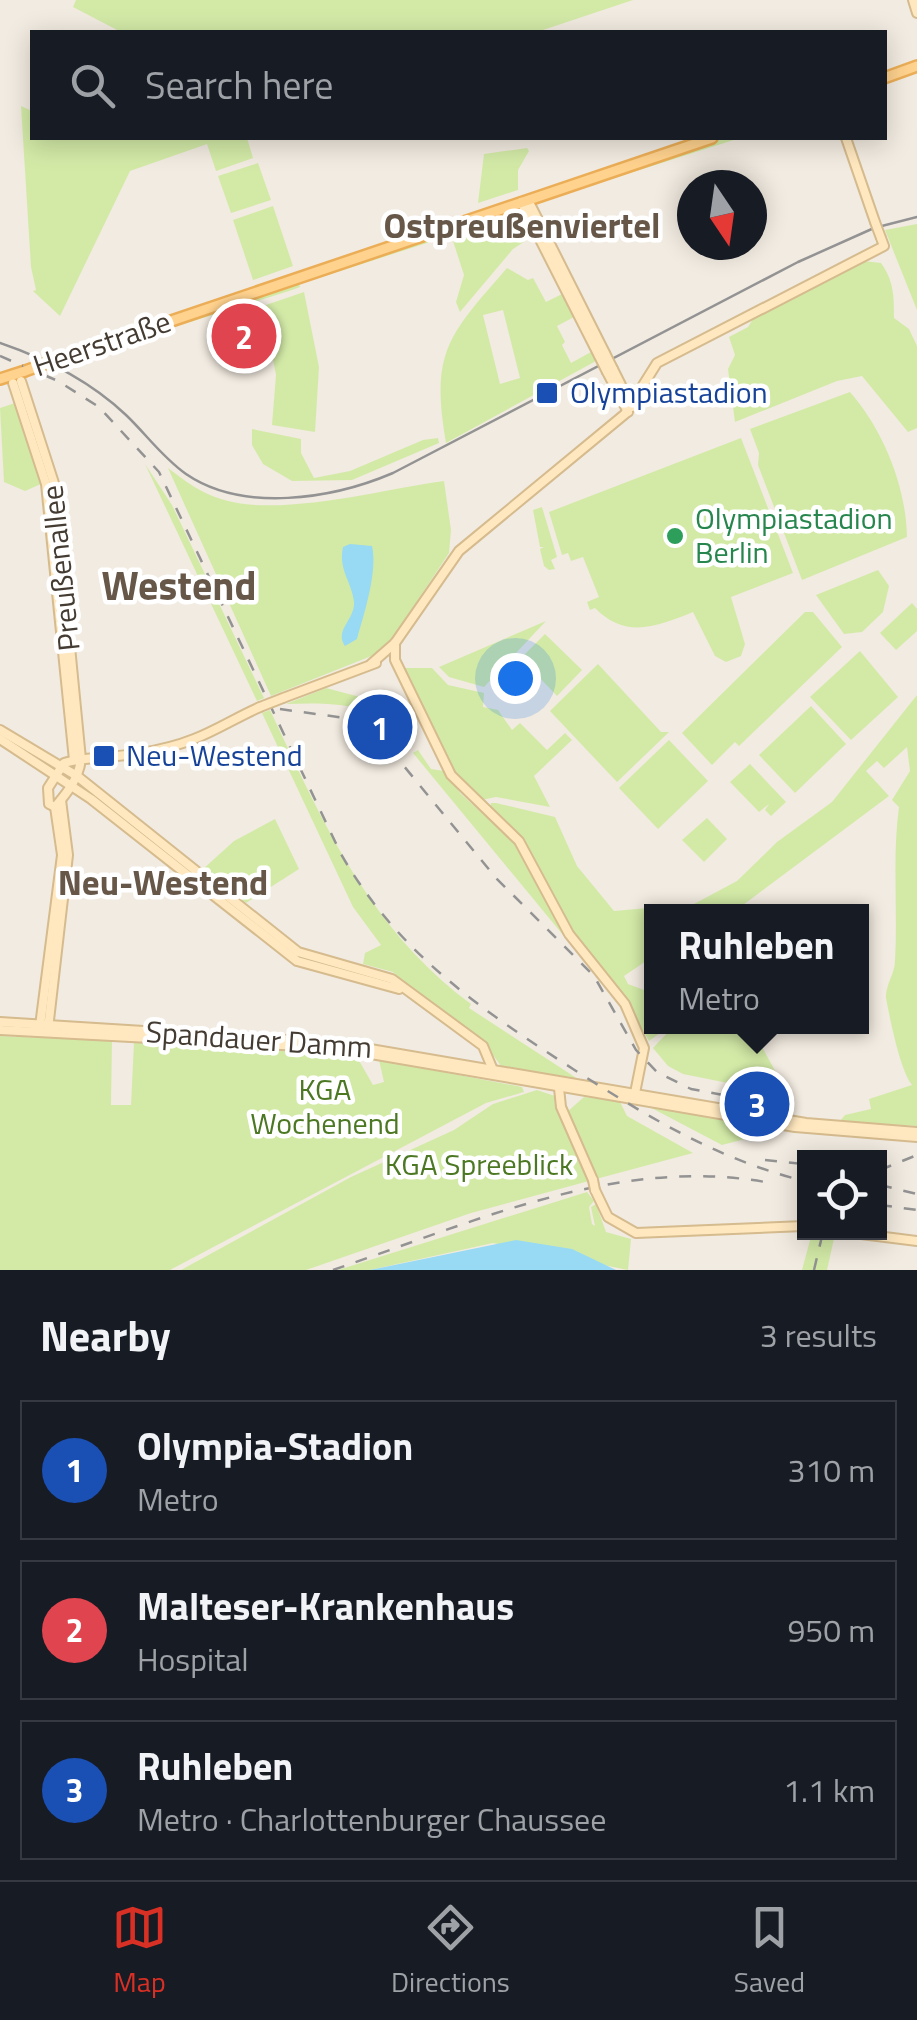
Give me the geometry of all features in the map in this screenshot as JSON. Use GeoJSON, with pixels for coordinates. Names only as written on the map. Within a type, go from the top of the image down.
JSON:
{"type":"FeatureCollection","features":[{"type":"Feature","properties":{"kind":"main road"},"geometry":{"type":"LineString","coordinates":[[913,0],[917,12]]}},
{"type":"Feature","properties":{"kind":"main road"},"geometry":{"type":"LineString","coordinates":[[887,77],[913,70]]}},
{"type":"Feature","properties":{"kind":"main road","name":"Heerstraße"},"geometry":{"type":"LineString","coordinates":[[10,378],[706,140]]}},
{"type":"Feature","properties":{"kind":"main road"},"geometry":{"type":"LineString","coordinates":[[371,664],[395,643],[459,551],[630,409],[657,363],[882,242],[847,140]]}},
{"type":"Feature","properties":{"kind":"main road"},"geometry":{"type":"LineString","coordinates":[[525,201],[630,409]]}},
{"type":"Feature","properties":{"kind":"main road","name":"Preußenallee"},"geometry":{"type":"LineString","coordinates":[[10,378],[46,484],[78,760]]}},
{"type":"Feature","properties":{"kind":"main road"},"geometry":{"type":"LineString","coordinates":[[395,643],[395,660],[456,782],[520,841],[568,934],[625,1004],[644,1048],[635,1094]]}},
{"type":"Feature","properties":{"kind":"main road"},"geometry":{"type":"LineString","coordinates":[[44,1028],[62,855],[58,804],[47,791],[59,770],[78,760],[169,747],[371,664],[395,660]]}},
{"type":"Feature","properties":{"kind":"main road"},"geometry":{"type":"LineString","coordinates":[[0,730],[74,781],[298,952],[383,975],[408,992],[483,1046],[493,1071]]}},
{"type":"Feature","properties":{"kind":"main road"},"geometry":{"type":"LineString","coordinates":[[0,740],[59,770]]}},
{"type":"Feature","properties":{"kind":"main road"},"geometry":{"type":"LineString","coordinates":[[58,804],[74,781],[78,760]]}},
{"type":"Feature","properties":{"kind":"main road","name":"Spandauer Damm"},"geometry":{"type":"LineString","coordinates":[[0,1022],[44,1028],[328,1042],[559,1086],[635,1094],[806,1123],[917,1134]]}},
{"type":"Feature","properties":{"kind":"main road","name":"Spandauer Damm"},"geometry":{"type":"LineString","coordinates":[[0,1030],[44,1028]]}},
{"type":"Feature","properties":{"kind":"main road"},"geometry":{"type":"LineString","coordinates":[[559,1086],[563,1111],[608,1217],[636,1234],[797,1226]]}},
{"type":"Feature","properties":{"kind":"main road"},"geometry":{"type":"LineString","coordinates":[[887,1237],[917,1241]]}},
{"type":"Feature","properties":{"kind":"green space"},"geometry":{"type":"Polygon","coordinates":[[[76,0],[633,0],[543,30],[117,30],[73,7],[76,0]]]}},
{"type":"Feature","properties":{"kind":"green space"},"geometry":{"type":"Polygon","coordinates":[[[21,106],[30,110],[30,140],[248,140],[253,158],[216,171],[207,144],[130,171],[60,316],[33,291],[36,290],[31,267],[21,106]]]}},
{"type":"Feature","properties":{"kind":"green space"},"geometry":{"type":"Polygon","coordinates":[[[717,140],[734,140],[539,202],[717,140]]]}},
{"type":"Feature","properties":{"kind":"green space"},"geometry":{"type":"Polygon","coordinates":[[[527,148],[518,170],[518,190],[478,203],[484,154],[527,148]]]}},
{"type":"Feature","properties":{"kind":"green space"},"geometry":{"type":"Polygon","coordinates":[[[258,163],[271,200],[231,213],[218,176],[258,163]]]}},
{"type":"Feature","properties":{"kind":"green space"},"geometry":{"type":"Polygon","coordinates":[[[273,206],[293,266],[253,280],[233,220],[273,206]]]}},
{"type":"Feature","properties":{"kind":"green space"},"geometry":{"type":"Polygon","coordinates":[[[517,209],[523,212],[306,282],[324,272],[517,209]]]}},
{"type":"Feature","properties":{"kind":"green space"},"geometry":{"type":"Polygon","coordinates":[[[524,217],[533,236],[513,249],[460,312],[456,302],[464,275],[453,241],[524,217]]]}},
{"type":"Feature","properties":{"kind":"green space"},"geometry":{"type":"Polygon","coordinates":[[[917,224],[917,310],[885,230],[917,224]]]}},
{"type":"Feature","properties":{"kind":"green space"},"geometry":{"type":"Polygon","coordinates":[[[864,261],[881,263],[889,276],[894,318],[909,329],[917,346],[917,428],[908,432],[862,376],[837,381],[735,422],[728,369],[735,355],[729,337],[748,327],[753,319],[864,261]]]}},
{"type":"Feature","properties":{"kind":"green space"},"geometry":{"type":"Polygon","coordinates":[[[507,268],[528,280],[533,278],[546,302],[562,294],[574,317],[557,326],[571,363],[591,352],[596,361],[446,443],[441,386],[449,346],[471,311],[507,268]],[[503,310],[483,315],[500,384],[520,378],[503,310]]]}},
{"type":"Feature","properties":{"kind":"green space"},"geometry":{"type":"Polygon","coordinates":[[[299,283],[300,287],[289,291],[79,357],[299,283]]]}},
{"type":"Feature","properties":{"kind":"green space"},"geometry":{"type":"Polygon","coordinates":[[[304,292],[319,367],[315,432],[272,425],[276,375],[263,306],[304,292]]]}},
{"type":"Feature","properties":{"kind":"green space"},"geometry":{"type":"Polygon","coordinates":[[[850,392],[873,423],[890,459],[902,498],[907,537],[802,580],[758,465],[759,453],[750,429],[850,392]]]}},
{"type":"Feature","properties":{"kind":"green space"},"geometry":{"type":"Polygon","coordinates":[[[15,403],[41,484],[25,491],[4,482],[0,408],[15,403]]]}},
{"type":"Feature","properties":{"kind":"green space"},"geometry":{"type":"Polygon","coordinates":[[[252,429],[301,439],[301,453],[314,478],[350,471],[423,440],[438,438],[439,443],[352,480],[292,481],[263,464],[252,445],[252,429]]]}},
{"type":"Feature","properties":{"kind":"green space","name":"Olympiastadion Berlin"},"geometry":{"type":"Polygon","coordinates":[[[741,438],[793,573],[731,597],[745,644],[741,656],[726,662],[715,656],[693,612],[655,625],[630,627],[618,624],[595,608],[590,610],[587,602],[599,597],[583,557],[571,561],[568,553],[562,555],[549,512],[741,438]]]}},
{"type":"Feature","properties":{"kind":"green space"},"geometry":{"type":"Polygon","coordinates":[[[145,464],[172,505],[264,698],[257,701],[145,464]]]}},
{"type":"Feature","properties":{"kind":"green space"},"geometry":{"type":"Polygon","coordinates":[[[168,468],[214,496],[244,504],[301,504],[444,481],[451,530],[449,553],[390,642],[374,655],[271,696],[168,468]]]}},
{"type":"Feature","properties":{"kind":"green space"},"geometry":{"type":"Polygon","coordinates":[[[542,507],[557,557],[551,560],[555,569],[549,570],[544,566],[540,549],[544,547],[540,547],[533,510],[542,507]]]}},
{"type":"Feature","properties":{"kind":"green space"},"geometry":{"type":"Polygon","coordinates":[[[878,570],[889,586],[883,612],[862,632],[844,634],[816,595],[878,570]]]}},
{"type":"Feature","properties":{"kind":"green space"},"geometry":{"type":"Polygon","coordinates":[[[912,603],[917,609],[917,631],[896,650],[880,633],[912,603]]]}},
{"type":"Feature","properties":{"kind":"green space"},"geometry":{"type":"Polygon","coordinates":[[[805,612],[813,612],[842,647],[739,746],[735,742],[712,765],[682,733],[805,612]]]}},
{"type":"Feature","properties":{"kind":"green space"},"geometry":{"type":"Polygon","coordinates":[[[546,621],[484,687],[449,677],[439,667],[546,621]]]}},
{"type":"Feature","properties":{"kind":"green space"},"geometry":{"type":"Polygon","coordinates":[[[545,634],[582,670],[557,696],[521,658],[545,634]]]}},
{"type":"Feature","properties":{"kind":"green space"},"geometry":{"type":"Polygon","coordinates":[[[860,651],[898,697],[851,740],[810,697],[860,651]]]}},
{"type":"Feature","properties":{"kind":"green space"},"geometry":{"type":"Polygon","coordinates":[[[598,664],[661,732],[669,732],[617,782],[550,711],[598,664]]]}},
{"type":"Feature","properties":{"kind":"green space"},"geometry":{"type":"Polygon","coordinates":[[[403,668],[432,668],[448,685],[484,693],[483,707],[498,710],[512,730],[520,723],[547,750],[565,733],[572,740],[534,776],[550,807],[496,797],[482,800],[454,772],[403,668]]]}},
{"type":"Feature","properties":{"kind":"green space"},"geometry":{"type":"Polygon","coordinates":[[[326,688],[375,701],[402,723],[395,729],[371,713],[344,706],[286,704],[326,688]]]}},
{"type":"Feature","properties":{"kind":"green space"},"geometry":{"type":"Polygon","coordinates":[[[917,695],[917,1126],[840,1121],[845,1115],[871,1109],[869,1099],[912,1085],[900,1056],[886,998],[895,966],[896,942],[899,807],[892,800],[910,771],[907,747],[884,768],[877,761],[866,771],[889,796],[744,904],[694,904],[737,881],[777,842],[832,802],[917,695]]]}},
{"type":"Feature","properties":{"kind":"green space"},"geometry":{"type":"Polygon","coordinates":[[[811,706],[846,744],[795,793],[759,755],[811,706]]]}},
{"type":"Feature","properties":{"kind":"green space"},"geometry":{"type":"Polygon","coordinates":[[[270,710],[330,832],[376,907],[404,942],[471,1004],[469,1008],[581,1081],[501,1066],[483,1041],[427,1003],[393,972],[363,964],[365,953],[381,945],[353,907],[262,713],[270,710]]]}},
{"type":"Feature","properties":{"kind":"green space"},"geometry":{"type":"Polygon","coordinates":[[[669,740],[708,781],[658,829],[619,788],[669,740]]]}},
{"type":"Feature","properties":{"kind":"green space"},"geometry":{"type":"Polygon","coordinates":[[[418,750],[431,769],[444,771],[461,794],[518,846],[568,941],[413,753],[418,750]]]}},
{"type":"Feature","properties":{"kind":"green space"},"geometry":{"type":"Polygon","coordinates":[[[750,764],[786,802],[771,816],[765,810],[769,804],[759,812],[730,782],[750,764]]]}},
{"type":"Feature","properties":{"kind":"green space"},"geometry":{"type":"Polygon","coordinates":[[[491,803],[555,817],[577,866],[614,911],[644,908],[644,962],[624,976],[628,984],[644,990],[644,1033],[614,982],[567,927],[522,840],[490,810],[491,803]]]}},
{"type":"Feature","properties":{"kind":"green space"},"geometry":{"type":"Polygon","coordinates":[[[707,818],[727,839],[704,862],[682,840],[707,818]]]}},
{"type":"Feature","properties":{"kind":"green space"},"geometry":{"type":"Polygon","coordinates":[[[275,819],[299,869],[246,903],[203,869],[234,841],[275,819]]]}},
{"type":"Feature","properties":{"kind":"green space"},"geometry":{"type":"Polygon","coordinates":[[[666,1034],[755,1034],[779,1078],[773,1092],[683,1074],[668,1066],[653,1048],[666,1034]]]}},
{"type":"Feature","properties":{"kind":"green space","name":"KGA Wochenend"},"geometry":{"type":"Polygon","coordinates":[[[0,1036],[112,1041],[111,1105],[131,1105],[134,1042],[357,1057],[373,1085],[384,1082],[379,1060],[522,1087],[524,1092],[486,1103],[170,1270],[0,1270],[0,1036]]]}},
{"type":"Feature","properties":{"kind":"green space","name":"KGA Spreeblick"},"geometry":{"type":"Polygon","coordinates":[[[537,1090],[555,1096],[589,1181],[471,1213],[306,1270],[181,1270],[351,1177],[454,1130],[493,1104],[537,1090]]]}},
{"type":"Feature","properties":{"kind":"green space"},"geometry":{"type":"Polygon","coordinates":[[[584,1097],[619,1100],[627,1116],[693,1153],[596,1179],[567,1112],[584,1097]]]}},
{"type":"Feature","properties":{"kind":"green space"},"geometry":{"type":"Polygon","coordinates":[[[642,1103],[762,1127],[760,1135],[722,1145],[642,1103]]]}},
{"type":"Feature","properties":{"kind":"green space"},"geometry":{"type":"Polygon","coordinates":[[[587,1192],[594,1201],[589,1207],[592,1224],[595,1226],[591,1207],[596,1204],[606,1232],[631,1239],[628,1270],[493,1243],[370,1270],[338,1270],[587,1192]]]}},
{"type":"Feature","properties":{"kind":"green space"},"geometry":{"type":"Polygon","coordinates":[[[810,1240],[834,1240],[827,1270],[802,1270],[810,1240]]]}},
{"type":"Feature","properties":{"kind":"water"},"geometry":{"type":"Polygon","coordinates":[[[372,546],[373,568],[357,639],[345,646],[343,630],[354,602],[342,555],[343,547],[372,546]]]}},
{"type":"Feature","properties":{"kind":"water"},"geometry":{"type":"Polygon","coordinates":[[[516,1240],[572,1249],[616,1270],[370,1270],[516,1240]]]}},
{"type":"Feature","properties":{"kind":"tram line"},"geometry":{"type":"LineString","coordinates":[[0,343],[50,364],[98,392],[177,467],[209,486],[260,498],[316,495],[393,473],[798,262],[874,228],[917,217]]}},
{"type":"Feature","properties":{"kind":"railway"},"geometry":{"type":"LineString","coordinates":[[0,356],[58,381],[99,407],[159,472],[341,854],[363,889],[414,949],[505,1024],[628,1104],[712,1149],[797,1179]]}},
{"type":"Feature","properties":{"kind":"railway"},"geometry":{"type":"LineString","coordinates":[[280,709],[345,718],[389,748],[496,878],[594,976],[636,1050],[657,1072],[691,1089],[798,1109]]}},
{"type":"Feature","properties":{"kind":"railway"},"geometry":{"type":"LineString","coordinates":[[887,1167],[917,1155]]}},
{"type":"Feature","properties":{"kind":"railway"},"geometry":{"type":"LineString","coordinates":[[765,1160],[797,1163]]}},
{"type":"Feature","properties":{"kind":"railway"},"geometry":{"type":"LineString","coordinates":[[333,1270],[491,1215],[600,1186],[654,1178],[710,1176],[765,1182]]}},
{"type":"Feature","properties":{"kind":"railway"},"geometry":{"type":"LineString","coordinates":[[887,1187],[917,1194]]}},
{"type":"Feature","properties":{"kind":"railway"},"geometry":{"type":"LineString","coordinates":[[887,1206],[917,1210]]}},
{"type":"Feature","properties":{"kind":"railway"},"geometry":{"type":"LineString","coordinates":[[814,1270],[821,1240]]}},
{"type":"Feature","properties":{"kind":"place","name":"Malteser-Krankenhaus"},"geometry":{"type":"Point","coordinates":[244,336]}},
{"type":"Feature","properties":{"kind":"place","name":"Olympiastadion"},"geometry":{"type":"Point","coordinates":[547,393]}},
{"type":"Feature","properties":{"kind":"place","name":"Olympiastadion Berlin"},"geometry":{"type":"Point","coordinates":[675,536]}},
{"type":"Feature","properties":{"kind":"place","name":"Olympia-Stadion"},"geometry":{"type":"Point","coordinates":[380,727]}},
{"type":"Feature","properties":{"kind":"place","name":"Neu-Westend"},"geometry":{"type":"Point","coordinates":[104,756]}},
{"type":"Feature","properties":{"kind":"place","name":"Ruhleben"},"geometry":{"type":"Point","coordinates":[757,1104]}},
{"type":"Feature","properties":{"kind":"district","name":"Ostpreußenviertel"},"geometry":{"type":"Point","coordinates":[522,226]}},
{"type":"Feature","properties":{"kind":"district","name":"Westend"},"geometry":{"type":"Point","coordinates":[179,586]}},
{"type":"Feature","properties":{"kind":"district","name":"Neu-Westend"},"geometry":{"type":"Point","coordinates":[163,883]}}]}
